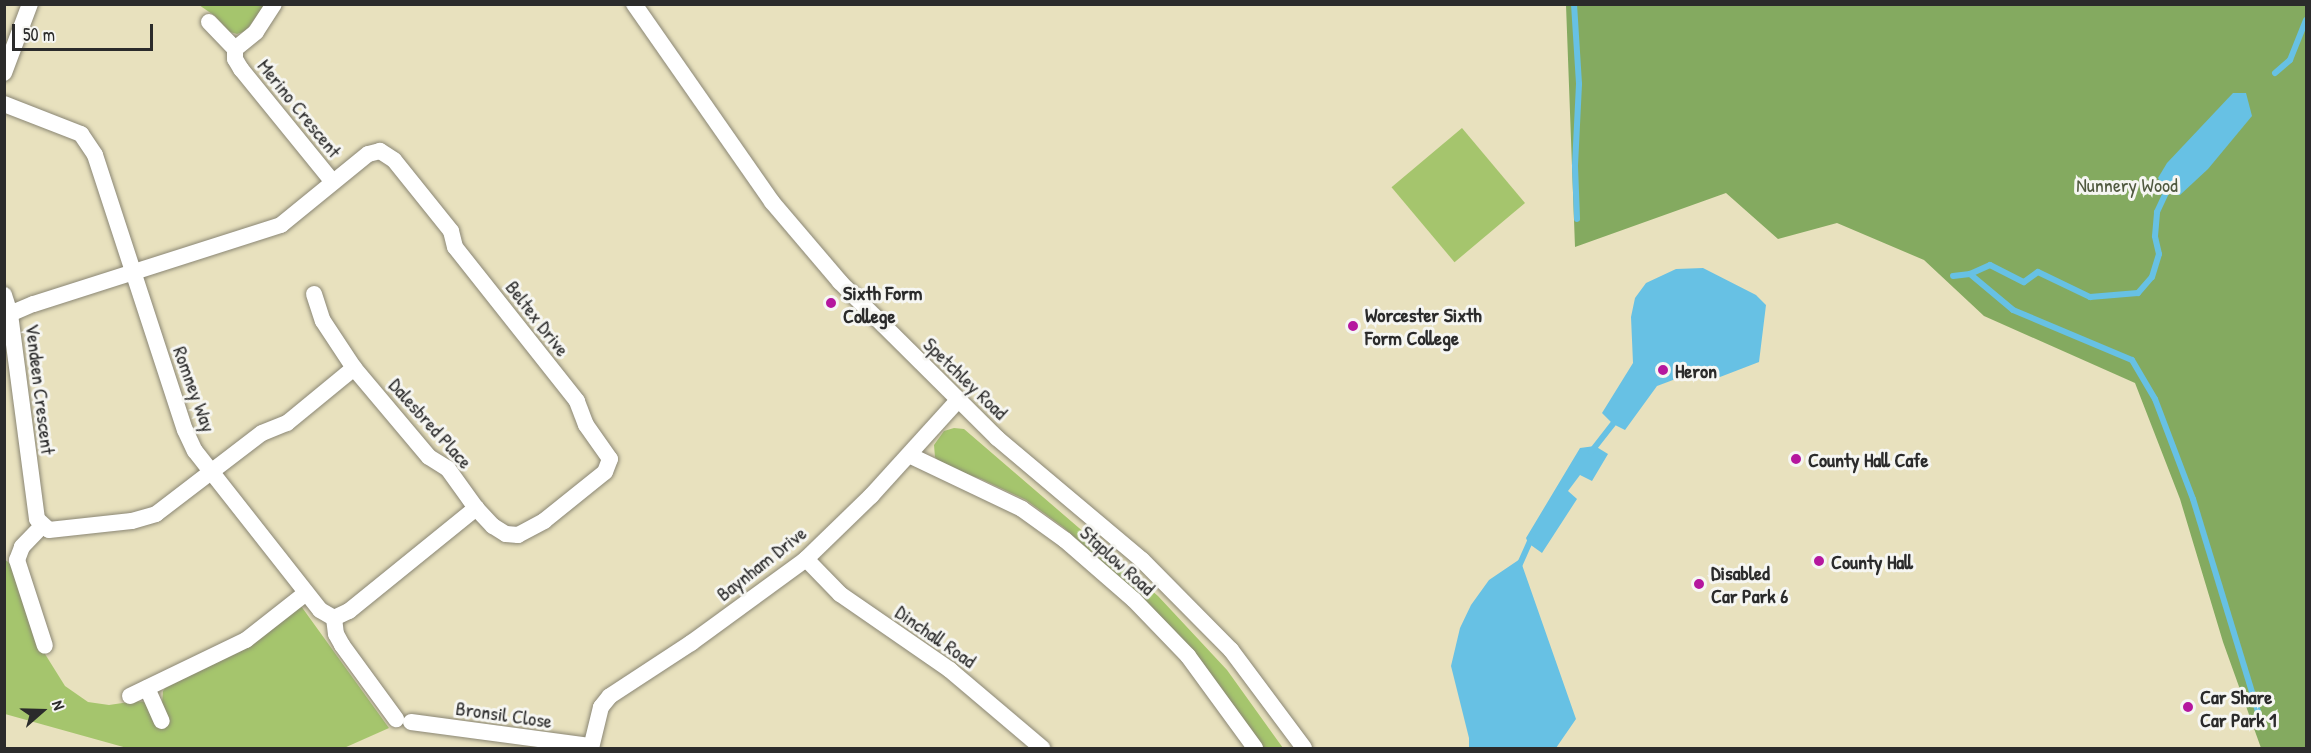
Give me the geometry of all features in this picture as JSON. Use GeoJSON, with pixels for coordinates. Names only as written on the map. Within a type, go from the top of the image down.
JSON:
{"type":"FeatureCollection","features":[{"type":"Feature","properties":{"kind":"street"},"geometry":{"type":"LineString","coordinates":[[4,73],[30,4]]}},
{"type":"Feature","properties":{"kind":"street","name":"Merino Crescent"},"geometry":{"type":"LineString","coordinates":[[274,4],[256,32],[235,49],[235,59],[332,181]]}},
{"type":"Feature","properties":{"kind":"street","name":"Spetchley Road"},"geometry":{"type":"LineString","coordinates":[[634,4],[772,202],[840,282],[997,438],[1150,568],[1231,650],[1304,748]]}},
{"type":"Feature","properties":{"kind":"street"},"geometry":{"type":"LineString","coordinates":[[209,22],[235,49]]}},
{"type":"Feature","properties":{"kind":"street","name":"Romney Way"},"geometry":{"type":"LineString","coordinates":[[4,104],[81,134],[95,155],[185,430],[211,473],[306,593],[320,610],[334,618]]}},
{"type":"Feature","properties":{"kind":"street","name":"Beltex Drive"},"geometry":{"type":"LineString","coordinates":[[134,273],[281,225],[332,181],[368,154],[380,151],[394,160],[451,231],[455,247],[577,401],[586,425],[610,459],[605,472],[544,521],[518,535],[506,534],[493,526],[476,508]]}},
{"type":"Feature","properties":{"kind":"street","name":"Vendeen Crescent"},"geometry":{"type":"LineString","coordinates":[[42,526],[37,519],[10,314],[33,304],[134,273]]}},
{"type":"Feature","properties":{"kind":"street","name":"Dalesbred Place"},"geometry":{"type":"LineString","coordinates":[[314,294],[323,321],[354,368],[429,457],[448,469],[476,508]]}},
{"type":"Feature","properties":{"kind":"street"},"geometry":{"type":"LineString","coordinates":[[4,295],[10,314]]}},
{"type":"Feature","properties":{"kind":"street"},"geometry":{"type":"LineString","coordinates":[[45,646],[17,560],[22,547],[42,526],[60,531],[143,519],[156,514],[262,433],[287,423],[354,368]]}},
{"type":"Feature","properties":{"kind":"street","name":"Baynham Drive"},"geometry":{"type":"LineString","coordinates":[[591,747],[601,707],[609,696],[690,642],[806,559],[909,454],[958,400]]}},
{"type":"Feature","properties":{"kind":"street","name":"Staplow Road"},"geometry":{"type":"LineString","coordinates":[[909,454],[1022,509],[1065,540],[1134,600],[1188,656],[1255,748]]}},
{"type":"Feature","properties":{"kind":"street"},"geometry":{"type":"LineString","coordinates":[[334,618],[349,611],[476,508]]}},
{"type":"Feature","properties":{"kind":"street","name":"Dinchall Road"},"geometry":{"type":"LineString","coordinates":[[806,559],[840,594],[950,670],[1042,748]]}},
{"type":"Feature","properties":{"kind":"street"},"geometry":{"type":"LineString","coordinates":[[129,696],[246,640],[306,593]]}},
{"type":"Feature","properties":{"kind":"street","name":"Bronsil Close"},"geometry":{"type":"LineString","coordinates":[[334,618],[336,634],[342,645],[403,721],[591,747]]}},
{"type":"Feature","properties":{"kind":"street"},"geometry":{"type":"LineString","coordinates":[[147,688],[162,721]]}},
{"type":"Feature","properties":{"kind":"green space"},"geometry":{"type":"Polygon","coordinates":[[[199,5],[264,5],[246,31],[237,34],[230,32],[215,16],[199,5]]]}},
{"type":"Feature","properties":{"kind":"green space","name":"Nunnery Wood"},"geometry":{"type":"Polygon","coordinates":[[[1566,5],[2306,5],[2306,748],[2261,748],[2223,642],[2180,499],[2135,383],[1984,316],[1924,260],[1837,223],[1778,239],[1726,193],[1575,247],[1566,5]]]}},
{"type":"Feature","properties":{"kind":"green space"},"geometry":{"type":"Polygon","coordinates":[[[1462,128],[1525,203],[1455,262],[1392,187],[1462,128]]]}},
{"type":"Feature","properties":{"kind":"green space"},"geometry":{"type":"Polygon","coordinates":[[[954,428],[964,429],[1158,596],[1227,670],[1283,748],[1264,748],[1185,642],[1138,593],[1063,527],[1026,500],[981,479],[942,465],[935,457],[934,445],[944,431],[954,428]]]}},
{"type":"Feature","properties":{"kind":"green space"},"geometry":{"type":"Polygon","coordinates":[[[4,559],[11,564],[45,654],[65,686],[88,702],[109,705],[136,701],[162,704],[163,691],[167,686],[301,606],[389,728],[344,748],[127,748],[5,714],[4,559]]]}},
{"type":"Feature","properties":{"kind":"water"},"geometry":{"type":"Polygon","coordinates":[[[2233,93],[2246,93],[2252,116],[2208,169],[2180,195],[2166,193],[2158,178],[2167,163],[2233,93]]]}},
{"type":"Feature","properties":{"kind":"water"},"geometry":{"type":"Polygon","coordinates":[[[1703,268],[1756,295],[1766,305],[1759,362],[1720,377],[1705,368],[1657,386],[1625,430],[1613,424],[1602,413],[1633,363],[1631,317],[1635,298],[1646,283],[1676,269],[1703,268]]]}},
{"type":"Feature","properties":{"kind":"water"},"geometry":{"type":"Polygon","coordinates":[[[1595,446],[1608,454],[1592,481],[1580,475],[1568,491],[1577,499],[1542,553],[1528,543],[1526,538],[1580,448],[1595,446]]]}},
{"type":"Feature","properties":{"kind":"water"},"geometry":{"type":"Polygon","coordinates":[[[1520,559],[1576,719],[1556,748],[1469,748],[1469,738],[1451,666],[1460,628],[1471,605],[1489,580],[1520,559]]]}},
{"type":"Feature","properties":{"kind":"waterway"},"geometry":{"type":"LineString","coordinates":[[1574,4],[1579,84],[1575,166],[1577,219]]}},
{"type":"Feature","properties":{"kind":"waterway"},"geometry":{"type":"LineString","coordinates":[[2275,73],[2290,60],[2306,20]]}},
{"type":"Feature","properties":{"kind":"waterway"},"geometry":{"type":"LineString","coordinates":[[1953,276],[1970,274],[1990,265],[2024,282],[2038,272],[2090,297],[2138,293],[2152,277],[2159,254],[2155,236],[2157,212],[2166,193]]}},
{"type":"Feature","properties":{"kind":"waterway"},"geometry":{"type":"LineString","coordinates":[[1970,274],[2013,310],[2132,360],[2155,399],[2193,499],[2261,722]]}},
{"type":"Feature","properties":{"kind":"waterway"},"geometry":{"type":"LineString","coordinates":[[1591,452],[1613,424]]}},
{"type":"Feature","properties":{"kind":"waterway"},"geometry":{"type":"LineString","coordinates":[[1519,566],[1532,537]]}},
{"type":"Feature","properties":{"kind":"place","name":"Sixth Form College"},"geometry":{"type":"Point","coordinates":[831,303]}},
{"type":"Feature","properties":{"kind":"place","name":"Worcester Sixth Form College"},"geometry":{"type":"Point","coordinates":[1353,326]}},
{"type":"Feature","properties":{"kind":"place","name":"Heron"},"geometry":{"type":"Point","coordinates":[1663,370]}},
{"type":"Feature","properties":{"kind":"place","name":"County Hall Cafe"},"geometry":{"type":"Point","coordinates":[1796,459]}},
{"type":"Feature","properties":{"kind":"place","name":"County Hall"},"geometry":{"type":"Point","coordinates":[1819,561]}},
{"type":"Feature","properties":{"kind":"place","name":"Disabled Car Park 6"},"geometry":{"type":"Point","coordinates":[1699,584]}},
{"type":"Feature","properties":{"kind":"place","name":"Car Share Car Park 1"},"geometry":{"type":"Point","coordinates":[2188,707]}}]}
